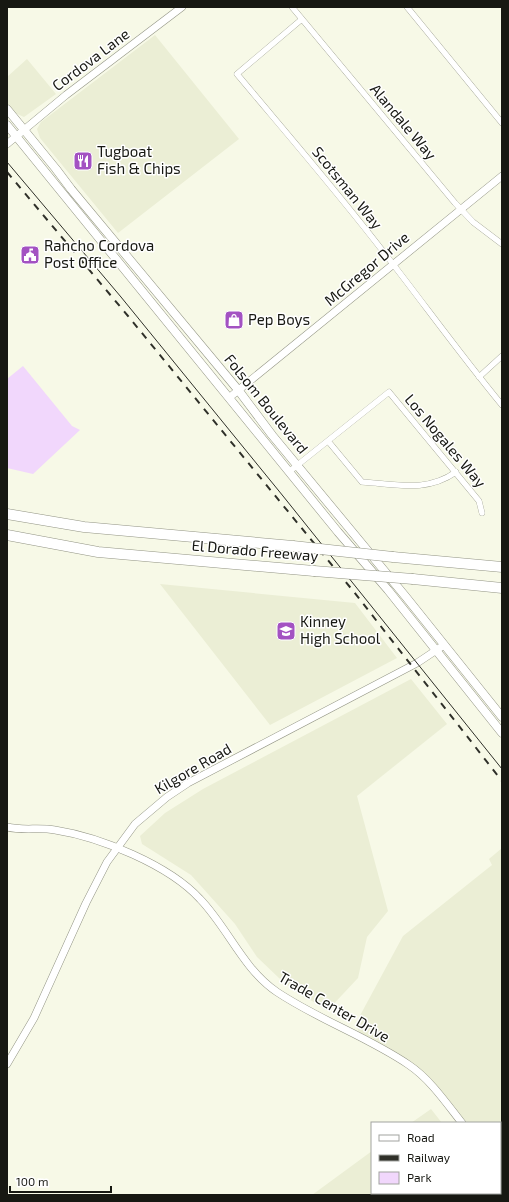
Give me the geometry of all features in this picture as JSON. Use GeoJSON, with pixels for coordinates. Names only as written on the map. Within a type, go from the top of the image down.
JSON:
{"type":"FeatureCollection","features":[{"type":"Feature","properties":{"kind":"highway","name":"El Dorado Freeway"},"geometry":{"type":"LineString","coordinates":[[7,514],[84,527],[502,567]]}},
{"type":"Feature","properties":{"kind":"highway","name":"El Dorado Freeway"},"geometry":{"type":"LineString","coordinates":[[7,535],[98,552],[502,588]]}},
{"type":"Feature","properties":{"kind":"main road","name":"Folsom Boulevard"},"geometry":{"type":"LineString","coordinates":[[7,109],[70,189],[126,253],[238,390],[297,466],[502,717]]}},
{"type":"Feature","properties":{"kind":"main road","name":"Folsom Boulevard"},"geometry":{"type":"LineString","coordinates":[[7,125],[230,397],[502,733]]}},
{"type":"Feature","properties":{"kind":"main road"},"geometry":{"type":"LineString","coordinates":[[93,231],[102,234],[118,253],[126,253]]}},
{"type":"Feature","properties":{"kind":"street","name":"Cordova Lane"},"geometry":{"type":"LineString","coordinates":[[7,144],[66,94],[182,7]]}},
{"type":"Feature","properties":{"kind":"street","name":"Alandale Way"},"geometry":{"type":"LineString","coordinates":[[292,7],[460,209],[488,235],[502,244]]}},
{"type":"Feature","properties":{"kind":"street"},"geometry":{"type":"LineString","coordinates":[[407,7],[502,123]]}},
{"type":"Feature","properties":{"kind":"street","name":"Scotsman Way"},"geometry":{"type":"LineString","coordinates":[[302,19],[237,74],[393,264],[502,405]]}},
{"type":"Feature","properties":{"kind":"street","name":"McGregor Drive"},"geometry":{"type":"LineString","coordinates":[[230,397],[309,335],[393,264],[502,176]]}},
{"type":"Feature","properties":{"kind":"street"},"geometry":{"type":"LineString","coordinates":[[479,377],[502,356]]}},
{"type":"Feature","properties":{"kind":"street","name":"Los Nogales Way"},"geometry":{"type":"LineString","coordinates":[[290,472],[389,392],[479,501],[482,513]]}},
{"type":"Feature","properties":{"kind":"street"},"geometry":{"type":"LineString","coordinates":[[328,441],[362,482],[428,486],[438,483],[456,472]]}},
{"type":"Feature","properties":{"kind":"street","name":"Kilgore Road"},"geometry":{"type":"LineString","coordinates":[[7,1064],[34,1018],[86,903],[107,862],[117,847],[145,816],[166,797],[188,783],[436,651],[444,645]]}},
{"type":"Feature","properties":{"kind":"street","name":"Trade Center Drive"},"geometry":{"type":"LineString","coordinates":[[7,827],[19,830],[53,829],[89,837],[117,847],[168,874],[200,898],[243,959],[276,992],[410,1066],[441,1095],[461,1122]]}},
{"type":"Feature","properties":{"kind":"shaded area"},"geometry":{"type":"Polygon","coordinates":[[[155,35],[239,139],[118,233],[40,138],[37,129],[41,122],[155,35]]]}},
{"type":"Feature","properties":{"kind":"shaded area"},"geometry":{"type":"Polygon","coordinates":[[[27,59],[56,94],[24,117],[15,113],[7,104],[7,77],[27,59]]]}},
{"type":"Feature","properties":{"kind":"shaded area","name":"Kinney High School"},"geometry":{"type":"Polygon","coordinates":[[[160,584],[355,603],[397,658],[270,725],[160,584]]]}},
{"type":"Feature","properties":{"kind":"shaded area"},"geometry":{"type":"Polygon","coordinates":[[[411,679],[447,724],[357,796],[388,911],[367,937],[358,978],[328,1010],[296,992],[279,978],[257,957],[235,924],[191,875],[142,844],[140,836],[165,813],[203,789],[411,679]]]}},
{"type":"Feature","properties":{"kind":"shaded area"},"geometry":{"type":"Polygon","coordinates":[[[502,848],[502,1166],[501,1122],[466,1122],[444,1095],[359,1033],[356,1023],[403,936],[492,865],[489,859],[502,848]]]}},
{"type":"Feature","properties":{"kind":"shaded area"},"geometry":{"type":"Polygon","coordinates":[[[431,1109],[441,1122],[412,1122],[431,1109]]]}},
{"type":"Feature","properties":{"kind":"shaded area"},"geometry":{"type":"Polygon","coordinates":[[[371,1152],[371,1194],[500,1195],[312,1195],[371,1152]]]}},
{"type":"Feature","properties":{"kind":"green space"},"geometry":{"type":"Polygon","coordinates":[[[23,366],[72,426],[80,430],[33,474],[7,468],[7,379],[23,366]]]}},
{"type":"Feature","properties":{"kind":"tram line"},"geometry":{"type":"LineString","coordinates":[[7,162],[121,297],[502,769]]}},
{"type":"Feature","properties":{"kind":"railway"},"geometry":{"type":"LineString","coordinates":[[7,172],[128,316],[354,592],[502,781]]}},
{"type":"Feature","properties":{"kind":"place","name":"Tugboat Fish & Chips"},"geometry":{"type":"Point","coordinates":[83,161]}},
{"type":"Feature","properties":{"kind":"place","name":"Rancho Cordova Post Office"},"geometry":{"type":"Point","coordinates":[30,255]}},
{"type":"Feature","properties":{"kind":"place","name":"Pep Boys"},"geometry":{"type":"Point","coordinates":[234,320]}},
{"type":"Feature","properties":{"kind":"place","name":"Kinney High School"},"geometry":{"type":"Point","coordinates":[286,631]}}]}
